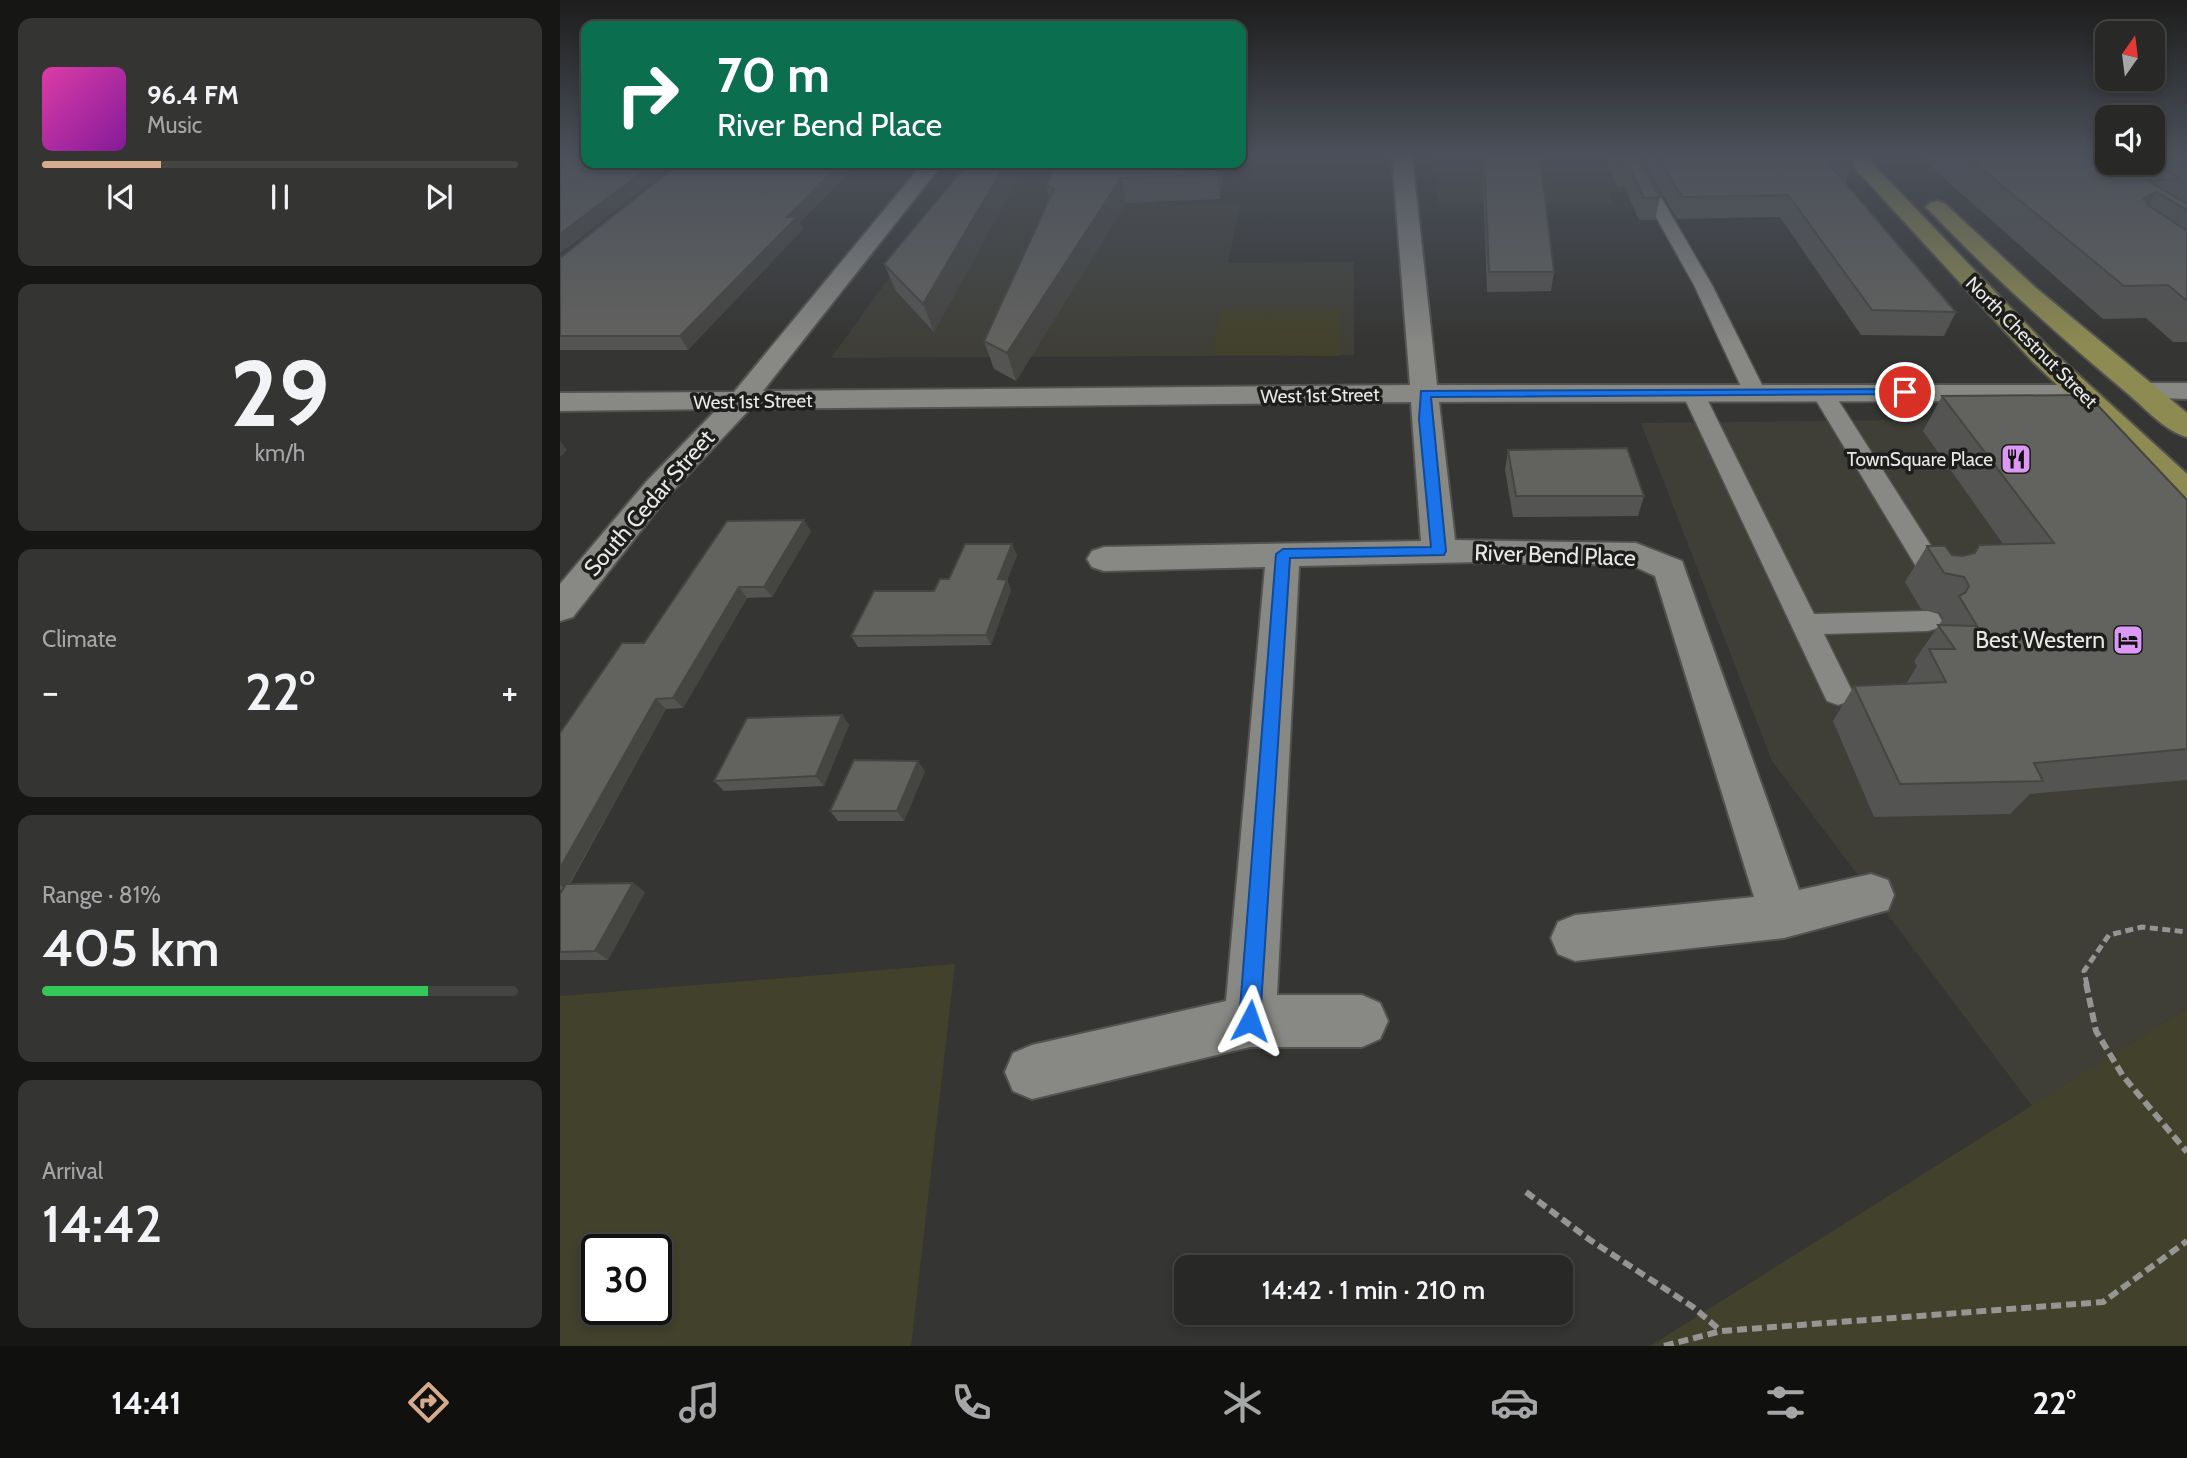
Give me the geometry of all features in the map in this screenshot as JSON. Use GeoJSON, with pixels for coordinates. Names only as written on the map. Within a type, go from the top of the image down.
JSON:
{"type":"FeatureCollection","features":[{"type":"Feature","properties":{"kind":"main road","name":"North Chestnut Street"},"geometry":{"type":"LineString","coordinates":[[1913,219],[2042,356],[2187,491]]}},
{"type":"Feature","properties":{"kind":"main road","name":"North Chestnut Street"},"geometry":{"type":"LineString","coordinates":[[1947,219],[2097,356],[2187,428]]}},
{"type":"Feature","properties":{"kind":"street","name":"South Cedar Street"},"geometry":{"type":"LineString","coordinates":[[560,608],[656,489],[741,401],[888,219]]}},
{"type":"Feature","properties":{"kind":"street"},"geometry":{"type":"LineString","coordinates":[[1408,219],[1439,551]]}},
{"type":"Feature","properties":{"kind":"street"},"geometry":{"type":"LineString","coordinates":[[2142,391],[2187,391]]}},
{"type":"Feature","properties":{"kind":"street","name":"West 1st Street"},"geometry":{"type":"LineString","coordinates":[[560,402],[1425,394],[2080,393]]}},
{"type":"Feature","properties":{"kind":"street","name":"River Bend Place"},"geometry":{"type":"LineString","coordinates":[[1104,559],[1439,551],[1636,554],[1670,569],[1784,916]]}},
{"type":"Feature","properties":{"kind":"street"},"geometry":{"type":"LineString","coordinates":[[1250,1021],[1283,554]]}},
{"type":"Feature","properties":{"kind":"street"},"geometry":{"type":"LineString","coordinates":[[1575,938],[1784,916],[1871,895]]}},
{"type":"Feature","properties":{"kind":"street"},"geometry":{"type":"LineString","coordinates":[[1032,1072],[1250,1021],[1362,1021]]}},
{"type":"Feature","properties":{"kind":"lane"},"geometry":{"type":"LineString","coordinates":[[1665,219],[1703,285],[1755,393]]}},
{"type":"Feature","properties":{"kind":"lane"},"geometry":{"type":"LineString","coordinates":[[1693,393],[1838,693]]}},
{"type":"Feature","properties":{"kind":"lane"},"geometry":{"type":"LineString","coordinates":[[1822,393],[1939,581]]}},
{"type":"Feature","properties":{"kind":"lane"},"geometry":{"type":"LineString","coordinates":[[1805,624],[1928,621]]}},
{"type":"Feature","properties":{"kind":"path"},"geometry":{"type":"LineString","coordinates":[[2187,932],[2142,927],[2109,935],[2084,971],[2096,1031],[2123,1076],[2187,1152]]}},
{"type":"Feature","properties":{"kind":"path"},"geometry":{"type":"LineString","coordinates":[[1526,1192],[1590,1240],[1693,1307],[1721,1331]]}},
{"type":"Feature","properties":{"kind":"path"},"geometry":{"type":"LineString","coordinates":[[1664,1346],[1721,1331],[2103,1302],[2187,1241]]}},
{"type":"Feature","properties":{"kind":"shaded area"},"geometry":{"type":"Polygon","coordinates":[[[932,219],[1237,219],[1228,263],[1354,262],[1354,355],[831,358],[932,219]]]}},
{"type":"Feature","properties":{"kind":"shaded area"},"geometry":{"type":"Polygon","coordinates":[[[1340,308],[1340,356],[1214,355],[1219,309],[1340,308]]]}},
{"type":"Feature","properties":{"kind":"shaded area"},"geometry":{"type":"Polygon","coordinates":[[[2070,418],[2187,526],[2187,1008],[2032,1106],[1772,761],[1641,423],[2070,418]]]}},
{"type":"Feature","properties":{"kind":"shaded area"},"geometry":{"type":"Polygon","coordinates":[[[955,964],[911,1346],[560,1346],[560,996],[955,964]]]}},
{"type":"Feature","properties":{"kind":"shaded area"},"geometry":{"type":"Polygon","coordinates":[[[2187,1008],[2187,1346],[1650,1346],[2187,1008]]]}},
{"type":"Feature","properties":{"kind":"building"},"geometry":{"type":"Polygon","coordinates":[[[560,219],[580,219],[560,234],[560,219]]]}},
{"type":"Feature","properties":{"kind":"building"},"geometry":{"type":"Polygon","coordinates":[[[609,219],[795,219],[680,336],[560,336],[560,258],[609,219]]]}},
{"type":"Feature","properties":{"kind":"building"},"geometry":{"type":"Polygon","coordinates":[[[922,219],[973,219],[923,304],[884,264],[922,219]]]}},
{"type":"Feature","properties":{"kind":"building"},"geometry":{"type":"Polygon","coordinates":[[[1040,219],[1094,219],[1007,353],[984,341],[1040,219]]]}},
{"type":"Feature","properties":{"kind":"building"},"geometry":{"type":"Polygon","coordinates":[[[1487,219],[1548,219],[1554,272],[1489,272],[1487,219]]]}},
{"type":"Feature","properties":{"kind":"building"},"geometry":{"type":"Polygon","coordinates":[[[1805,219],[1876,219],[1956,312],[1872,310],[1805,219]]]}},
{"type":"Feature","properties":{"kind":"building"},"geometry":{"type":"Polygon","coordinates":[[[2042,219],[2169,219],[2187,231],[2187,301],[2168,285],[2124,286],[2042,219]]]}},
{"type":"Feature","properties":{"kind":"building","name":"Best Western"},"geometry":{"type":"Polygon","coordinates":[[[2088,395],[2187,500],[2187,749],[2034,763],[2043,781],[1900,784],[1854,686],[1946,682],[1929,649],[1955,649],[1938,625],[1977,626],[1959,596],[1965,593],[1969,586],[1964,577],[1944,573],[1927,546],[1945,546],[1952,555],[1963,556],[1975,553],[1979,545],[2054,543],[1942,396],[2088,395]]]}},
{"type":"Feature","properties":{"kind":"building"},"geometry":{"type":"Polygon","coordinates":[[[1627,448],[1644,496],[1516,496],[1508,450],[1627,448]]]}},
{"type":"Feature","properties":{"kind":"building"},"geometry":{"type":"Polygon","coordinates":[[[804,520],[764,587],[739,587],[673,698],[656,699],[560,868],[560,733],[622,643],[644,643],[727,521],[804,520]]]}},
{"type":"Feature","properties":{"kind":"building"},"geometry":{"type":"Polygon","coordinates":[[[965,544],[1012,544],[998,579],[1007,580],[986,635],[851,636],[874,591],[934,591],[940,579],[949,579],[965,544]]]}},
{"type":"Feature","properties":{"kind":"building"},"geometry":{"type":"Polygon","coordinates":[[[842,715],[816,776],[714,781],[747,718],[842,715]]]}},
{"type":"Feature","properties":{"kind":"building"},"geometry":{"type":"Polygon","coordinates":[[[854,760],[918,761],[897,811],[830,811],[854,760]]]}},
{"type":"Feature","properties":{"kind":"building"},"geometry":{"type":"Polygon","coordinates":[[[633,883],[595,951],[560,952],[560,894],[566,884],[633,883]]]}},
{"type":"Feature","properties":{"kind":"place","name":"TownSquare Place"},"geometry":{"type":"Point","coordinates":[2016,459]}},
{"type":"Feature","properties":{"kind":"place","name":"Best Western"},"geometry":{"type":"Point","coordinates":[2128,640]}},
{"type":"Feature","properties":{"kind":"route"},"geometry":{"type":"LineString","coordinates":[[1250,1021],[1283,554],[1439,551],[1425,419],[1425,394],[1905,392]]}}]}
